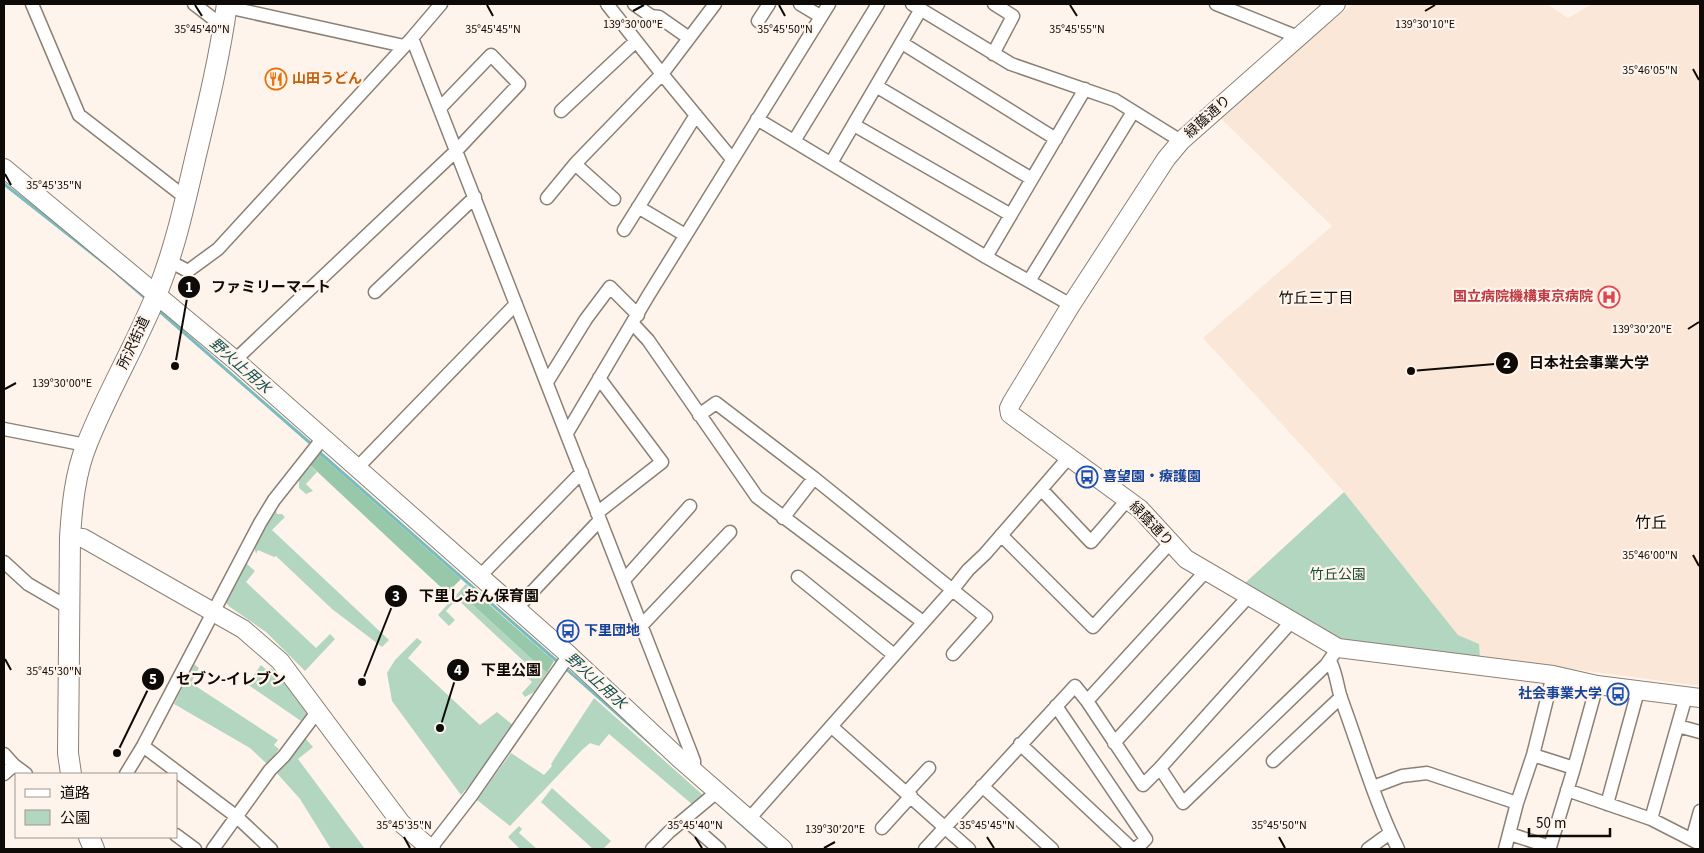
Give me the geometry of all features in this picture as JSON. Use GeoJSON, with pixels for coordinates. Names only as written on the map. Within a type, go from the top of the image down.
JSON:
{"type":"FeatureCollection","features":[{"type":"Feature","properties":{"kind":"main road","name":"所沢街道"},"geometry":{"type":"LineString","coordinates":[[71,773],[68,753],[71,609],[70,537],[76,482],[86,445],[156,294],[168,261],[186,198],[219,57],[227,5]]}},
{"type":"Feature","properties":{"kind":"street"},"geometry":{"type":"LineString","coordinates":[[32,4],[79,115],[186,198]]}},
{"type":"Feature","properties":{"kind":"street"},"geometry":{"type":"LineString","coordinates":[[194,4],[224,27]]}},
{"type":"Feature","properties":{"kind":"street"},"geometry":{"type":"LineString","coordinates":[[168,261],[188,271],[218,249],[441,4]]}},
{"type":"Feature","properties":{"kind":"street"},"geometry":{"type":"LineString","coordinates":[[607,4],[732,158]]}},
{"type":"Feature","properties":{"kind":"street"},"geometry":{"type":"LineString","coordinates":[[618,17],[628,4]]}},
{"type":"Feature","properties":{"kind":"street"},"geometry":{"type":"LineString","coordinates":[[634,4],[651,16],[659,17],[689,38]]}},
{"type":"Feature","properties":{"kind":"street"},"geometry":{"type":"LineString","coordinates":[[547,198],[575,164],[662,74],[712,4]]}},
{"type":"Feature","properties":{"kind":"street"},"geometry":{"type":"LineString","coordinates":[[758,21],[769,4]]}},
{"type":"Feature","properties":{"kind":"street"},"geometry":{"type":"LineString","coordinates":[[800,4],[820,16]]}},
{"type":"Feature","properties":{"kind":"street"},"geometry":{"type":"LineString","coordinates":[[567,433],[732,158],[829,4]]}},
{"type":"Feature","properties":{"kind":"street"},"geometry":{"type":"LineString","coordinates":[[794,141],[878,4]]}},
{"type":"Feature","properties":{"kind":"street"},"geometry":{"type":"LineString","coordinates":[[993,54],[1013,16],[994,4]]}},
{"type":"Feature","properties":{"kind":"street"},"geometry":{"type":"LineString","coordinates":[[1216,4],[1298,37]]}},
{"type":"Feature","properties":{"kind":"street","name":"緑蔭通り"},"geometry":{"type":"LineString","coordinates":[[1336,4],[1181,141],[1166,159],[1071,305],[1009,408],[1010,414],[1128,499],[1140,509],[1170,544],[1186,559],[1292,621],[1334,654],[1554,675],[1597,685],[1693,697]]}},
{"type":"Feature","properties":{"kind":"street"},"geometry":{"type":"LineString","coordinates":[[227,5],[408,42]]}},
{"type":"Feature","properties":{"kind":"street"},"geometry":{"type":"LineString","coordinates":[[831,163],[902,43],[917,7],[1011,64],[1115,100],[1181,141]]}},
{"type":"Feature","properties":{"kind":"street"},"geometry":{"type":"LineString","coordinates":[[561,111],[636,41]]}},
{"type":"Feature","properties":{"kind":"street"},"geometry":{"type":"LineString","coordinates":[[408,42],[440,108],[457,150],[691,753],[694,761],[694,771]]}},
{"type":"Feature","properties":{"kind":"street"},"geometry":{"type":"LineString","coordinates":[[902,43],[1056,139]]}},
{"type":"Feature","properties":{"kind":"street"},"geometry":{"type":"LineString","coordinates":[[236,360],[457,150],[519,84],[492,55],[440,108]]}},
{"type":"Feature","properties":{"kind":"street"},"geometry":{"type":"LineString","coordinates":[[876,86],[1032,179]]}},
{"type":"Feature","properties":{"kind":"street"},"geometry":{"type":"LineString","coordinates":[[986,257],[1085,89]]}},
{"type":"Feature","properties":{"kind":"street"},"geometry":{"type":"LineString","coordinates":[[1029,281],[1133,112]]}},
{"type":"Feature","properties":{"kind":"street"},"geometry":{"type":"LineString","coordinates":[[624,230],[696,115]]}},
{"type":"Feature","properties":{"kind":"street"},"geometry":{"type":"LineString","coordinates":[[757,119],[986,257],[1071,305]]}},
{"type":"Feature","properties":{"kind":"street"},"geometry":{"type":"LineString","coordinates":[[854,125],[1011,215]]}},
{"type":"Feature","properties":{"kind":"street"},"geometry":{"type":"LineString","coordinates":[[575,164],[614,199]]}},
{"type":"Feature","properties":{"kind":"street"},"geometry":{"type":"LineString","coordinates":[[4,168],[236,360],[516,609],[564,662],[694,771],[714,795],[749,819],[783,849]]}},
{"type":"Feature","properties":{"kind":"street"},"geometry":{"type":"LineString","coordinates":[[375,292],[475,196]]}},
{"type":"Feature","properties":{"kind":"street"},"geometry":{"type":"LineString","coordinates":[[638,208],[686,235]]}},
{"type":"Feature","properties":{"kind":"street"},"geometry":{"type":"LineString","coordinates":[[547,382],[586,319],[610,287],[635,319],[757,497],[923,622]]}},
{"type":"Feature","properties":{"kind":"street"},"geometry":{"type":"LineString","coordinates":[[358,468],[516,304]]}},
{"type":"Feature","properties":{"kind":"street"},"geometry":{"type":"LineString","coordinates":[[516,609],[599,516],[662,462],[599,378]]}},
{"type":"Feature","properties":{"kind":"street"},"geometry":{"type":"LineString","coordinates":[[699,414],[716,403],[814,478],[986,617],[953,654]]}},
{"type":"Feature","properties":{"kind":"street"},"geometry":{"type":"LineString","coordinates":[[4,429],[86,445]]}},
{"type":"Feature","properties":{"kind":"street"},"geometry":{"type":"LineString","coordinates":[[127,773],[143,746],[244,550],[274,500],[323,438]]}},
{"type":"Feature","properties":{"kind":"street"},"geometry":{"type":"LineString","coordinates":[[749,819],[1069,457]]}},
{"type":"Feature","properties":{"kind":"street"},"geometry":{"type":"LineString","coordinates":[[480,576],[582,472]]}},
{"type":"Feature","properties":{"kind":"street"},"geometry":{"type":"LineString","coordinates":[[783,518],[814,478]]}},
{"type":"Feature","properties":{"kind":"street"},"geometry":{"type":"LineString","coordinates":[[1041,489],[1091,542],[1128,499]]}},
{"type":"Feature","properties":{"kind":"street"},"geometry":{"type":"LineString","coordinates":[[624,580],[690,506]]}},
{"type":"Feature","properties":{"kind":"street"},"geometry":{"type":"LineString","coordinates":[[641,626],[730,532]]}},
{"type":"Feature","properties":{"kind":"street"},"geometry":{"type":"LineString","coordinates":[[1001,535],[1093,627],[1170,544]]}},
{"type":"Feature","properties":{"kind":"street"},"geometry":{"type":"LineString","coordinates":[[70,537],[83,538],[213,611],[243,629],[280,661],[401,823],[430,849],[471,796],[564,662]]}},
{"type":"Feature","properties":{"kind":"street"},"geometry":{"type":"LineString","coordinates":[[4,562],[28,584],[71,609]]}},
{"type":"Feature","properties":{"kind":"street"},"geometry":{"type":"LineString","coordinates":[[1087,701],[1206,571]]}},
{"type":"Feature","properties":{"kind":"street"},"geometry":{"type":"LineString","coordinates":[[798,577],[894,656]]}},
{"type":"Feature","properties":{"kind":"street"},"geometry":{"type":"LineString","coordinates":[[1114,743],[1249,596]]}},
{"type":"Feature","properties":{"kind":"street"},"geometry":{"type":"LineString","coordinates":[[925,849],[1075,686],[1143,784],[1160,768],[1292,621]]}},
{"type":"Feature","properties":{"kind":"street"},"geometry":{"type":"LineString","coordinates":[[1160,768],[1183,803],[1334,654]]}},
{"type":"Feature","properties":{"kind":"street"},"geometry":{"type":"LineString","coordinates":[[1334,654],[1335,670],[1341,697],[1373,787],[1398,849]]}},
{"type":"Feature","properties":{"kind":"street"},"geometry":{"type":"LineString","coordinates":[[1505,849],[1554,675]]}},
{"type":"Feature","properties":{"kind":"street"},"geometry":{"type":"LineString","coordinates":[[1510,834],[1550,847],[1597,685]]}},
{"type":"Feature","properties":{"kind":"street"},"geometry":{"type":"LineString","coordinates":[[1607,804],[1638,691]]}},
{"type":"Feature","properties":{"kind":"street"},"geometry":{"type":"LineString","coordinates":[[1273,761],[1341,697]]}},
{"type":"Feature","properties":{"kind":"street"},"geometry":{"type":"LineString","coordinates":[[1650,819],[1678,726],[1693,697]]}},
{"type":"Feature","properties":{"kind":"street"},"geometry":{"type":"LineString","coordinates":[[1056,706],[1146,839],[1136,849]]}},
{"type":"Feature","properties":{"kind":"street"},"geometry":{"type":"LineString","coordinates":[[213,849],[270,770],[284,756],[318,712]]}},
{"type":"Feature","properties":{"kind":"street"},"geometry":{"type":"LineString","coordinates":[[832,726],[970,849]]}},
{"type":"Feature","properties":{"kind":"street"},"geometry":{"type":"LineString","coordinates":[[1678,726],[1700,732]]}},
{"type":"Feature","properties":{"kind":"street"},"geometry":{"type":"LineString","coordinates":[[1020,744],[1132,849]]}},
{"type":"Feature","properties":{"kind":"street"},"geometry":{"type":"LineString","coordinates":[[143,746],[237,817],[271,849]]}},
{"type":"Feature","properties":{"kind":"street"},"geometry":{"type":"LineString","coordinates":[[4,754],[25,773]]}},
{"type":"Feature","properties":{"kind":"street"},"geometry":{"type":"LineString","coordinates":[[1532,755],[1574,768]]}},
{"type":"Feature","properties":{"kind":"street"},"geometry":{"type":"LineString","coordinates":[[4,774],[14,765]]}},
{"type":"Feature","properties":{"kind":"street"},"geometry":{"type":"LineString","coordinates":[[882,828],[928,768]]}},
{"type":"Feature","properties":{"kind":"street"},"geometry":{"type":"LineString","coordinates":[[1373,787],[1402,776],[1428,773],[1517,802]]}},
{"type":"Feature","properties":{"kind":"street"},"geometry":{"type":"LineString","coordinates":[[982,786],[1052,849]]}},
{"type":"Feature","properties":{"kind":"street"},"geometry":{"type":"LineString","coordinates":[[1567,790],[1650,819],[1696,842],[1700,811]]}},
{"type":"Feature","properties":{"kind":"street"},"geometry":{"type":"LineString","coordinates":[[652,849],[669,832],[686,820],[714,795]]}},
{"type":"Feature","properties":{"kind":"street"},"geometry":{"type":"LineString","coordinates":[[686,820],[719,849]]}},
{"type":"Feature","properties":{"kind":"street"},"geometry":{"type":"LineString","coordinates":[[1368,849],[1390,832]]}},
{"type":"Feature","properties":{"kind":"street"},"geometry":{"type":"LineString","coordinates":[[178,836],[195,849]]}},
{"type":"Feature","properties":{"kind":"shaded area"},"geometry":{"type":"Polygon","coordinates":[[[1353,4],[1547,4],[1568,18],[1592,4],[1700,4],[1700,686],[1480,657],[1479,644],[1458,635],[1344,492],[1203,338],[1332,226],[1218,116],[1353,4]]]}},
{"type":"Feature","properties":{"kind":"green space"},"geometry":{"type":"Polygon","coordinates":[[[318,453],[461,579],[447,593],[309,464],[318,453]]]}},
{"type":"Feature","properties":{"kind":"green space"},"geometry":{"type":"Polygon","coordinates":[[[309,464],[317,472],[306,484],[313,491],[306,494],[299,488],[299,478],[309,464]]]}},
{"type":"Feature","properties":{"kind":"green space","name":"竹丘公園"},"geometry":{"type":"Polygon","coordinates":[[[1344,492],[1458,635],[1479,644],[1480,657],[1338,641],[1244,584],[1344,492]]]}},
{"type":"Feature","properties":{"kind":"green space"},"geometry":{"type":"Polygon","coordinates":[[[276,510],[277,514],[282,514],[285,517],[272,530],[389,640],[382,647],[332,609],[276,556],[274,557],[258,550],[256,554],[254,547],[276,510]]]}},
{"type":"Feature","properties":{"kind":"green space"},"geometry":{"type":"Polygon","coordinates":[[[246,563],[255,571],[246,582],[316,648],[330,634],[335,639],[305,671],[266,632],[226,603],[246,563]]]}},
{"type":"Feature","properties":{"kind":"green space"},"geometry":{"type":"Polygon","coordinates":[[[466,584],[468,586],[461,594],[547,673],[534,692],[525,697],[522,693],[532,682],[526,676],[532,669],[457,599],[446,611],[455,620],[449,626],[438,615],[466,584]]]}},
{"type":"Feature","properties":{"kind":"green space"},"geometry":{"type":"Polygon","coordinates":[[[468,586],[554,661],[547,673],[461,594],[468,586]]]}},
{"type":"Feature","properties":{"kind":"green space"},"geometry":{"type":"Polygon","coordinates":[[[417,638],[422,642],[408,658],[480,725],[497,712],[514,726],[483,770],[461,795],[392,701],[387,673],[395,660],[417,638]]]}},
{"type":"Feature","properties":{"kind":"green space"},"geometry":{"type":"Polygon","coordinates":[[[194,664],[199,668],[191,683],[278,740],[274,745],[279,749],[268,765],[250,748],[174,704],[194,664]]]}},
{"type":"Feature","properties":{"kind":"green space"},"geometry":{"type":"Polygon","coordinates":[[[261,665],[268,671],[271,668],[287,685],[307,713],[301,721],[247,684],[261,665]]]}},
{"type":"Feature","properties":{"kind":"green space"},"geometry":{"type":"Polygon","coordinates":[[[594,698],[704,796],[693,805],[609,734],[599,746],[590,743],[582,750],[510,826],[477,800],[511,753],[544,775],[552,766],[551,764],[594,698]]]}},
{"type":"Feature","properties":{"kind":"green space"},"geometry":{"type":"Polygon","coordinates":[[[305,738],[313,747],[298,759],[365,849],[331,849],[300,799],[275,771],[305,738]]]}},
{"type":"Feature","properties":{"kind":"green space"},"geometry":{"type":"Polygon","coordinates":[[[552,788],[611,841],[603,849],[593,849],[541,802],[552,788]]]}},
{"type":"Feature","properties":{"kind":"green space"},"geometry":{"type":"Polygon","coordinates":[[[519,826],[522,829],[519,833],[537,849],[520,849],[508,837],[519,826]]]}},
{"type":"Feature","properties":{"kind":"waterway","name":"野火止用水"},"geometry":{"type":"LineString","coordinates":[[4,184],[113,270],[144,297]]}},
{"type":"Feature","properties":{"kind":"waterway","name":"野火止用水"},"geometry":{"type":"LineString","coordinates":[[158,310],[309,442]]}},
{"type":"Feature","properties":{"kind":"waterway","name":"野火止用水"},"geometry":{"type":"LineString","coordinates":[[318,451],[559,663]]}},
{"type":"Feature","properties":{"kind":"waterway","name":"野火止用水"},"geometry":{"type":"LineString","coordinates":[[564,667],[659,751]]}},
{"type":"Feature","properties":{"kind":"waterway","name":"野火止用水"},"geometry":{"type":"LineString","coordinates":[[714,800],[769,849]]}},
{"type":"Feature","properties":{"kind":"place","name":"山田うどん"},"geometry":{"type":"Point","coordinates":[276,79]}},
{"type":"Feature","properties":{"kind":"place","name":"国立病院機構東京病院"},"geometry":{"type":"Point","coordinates":[1609,297]}},
{"type":"Feature","properties":{"kind":"place","name":"ファミリーマート"},"geometry":{"type":"Point","coordinates":[175,366]}},
{"type":"Feature","properties":{"kind":"place","name":"日本社会事業大学"},"geometry":{"type":"Point","coordinates":[1411,371]}},
{"type":"Feature","properties":{"kind":"place","name":"喜望園・療護園"},"geometry":{"type":"Point","coordinates":[1087,477]}},
{"type":"Feature","properties":{"kind":"place","name":"下里団地"},"geometry":{"type":"Point","coordinates":[568,631]}},
{"type":"Feature","properties":{"kind":"place","name":"下里しおん保育園"},"geometry":{"type":"Point","coordinates":[362,682]}},
{"type":"Feature","properties":{"kind":"place","name":"社会事業大学"},"geometry":{"type":"Point","coordinates":[1618,694]}},
{"type":"Feature","properties":{"kind":"place","name":"下里公園"},"geometry":{"type":"Point","coordinates":[440,728]}},
{"type":"Feature","properties":{"kind":"place","name":"セブン-イレブン"},"geometry":{"type":"Point","coordinates":[117,753]}},
{"type":"Feature","properties":{"kind":"district","name":"竹丘三丁目"},"geometry":{"type":"Point","coordinates":[1316,298]}},
{"type":"Feature","properties":{"kind":"district","name":"竹丘"},"geometry":{"type":"Point","coordinates":[1651,523]}}]}
